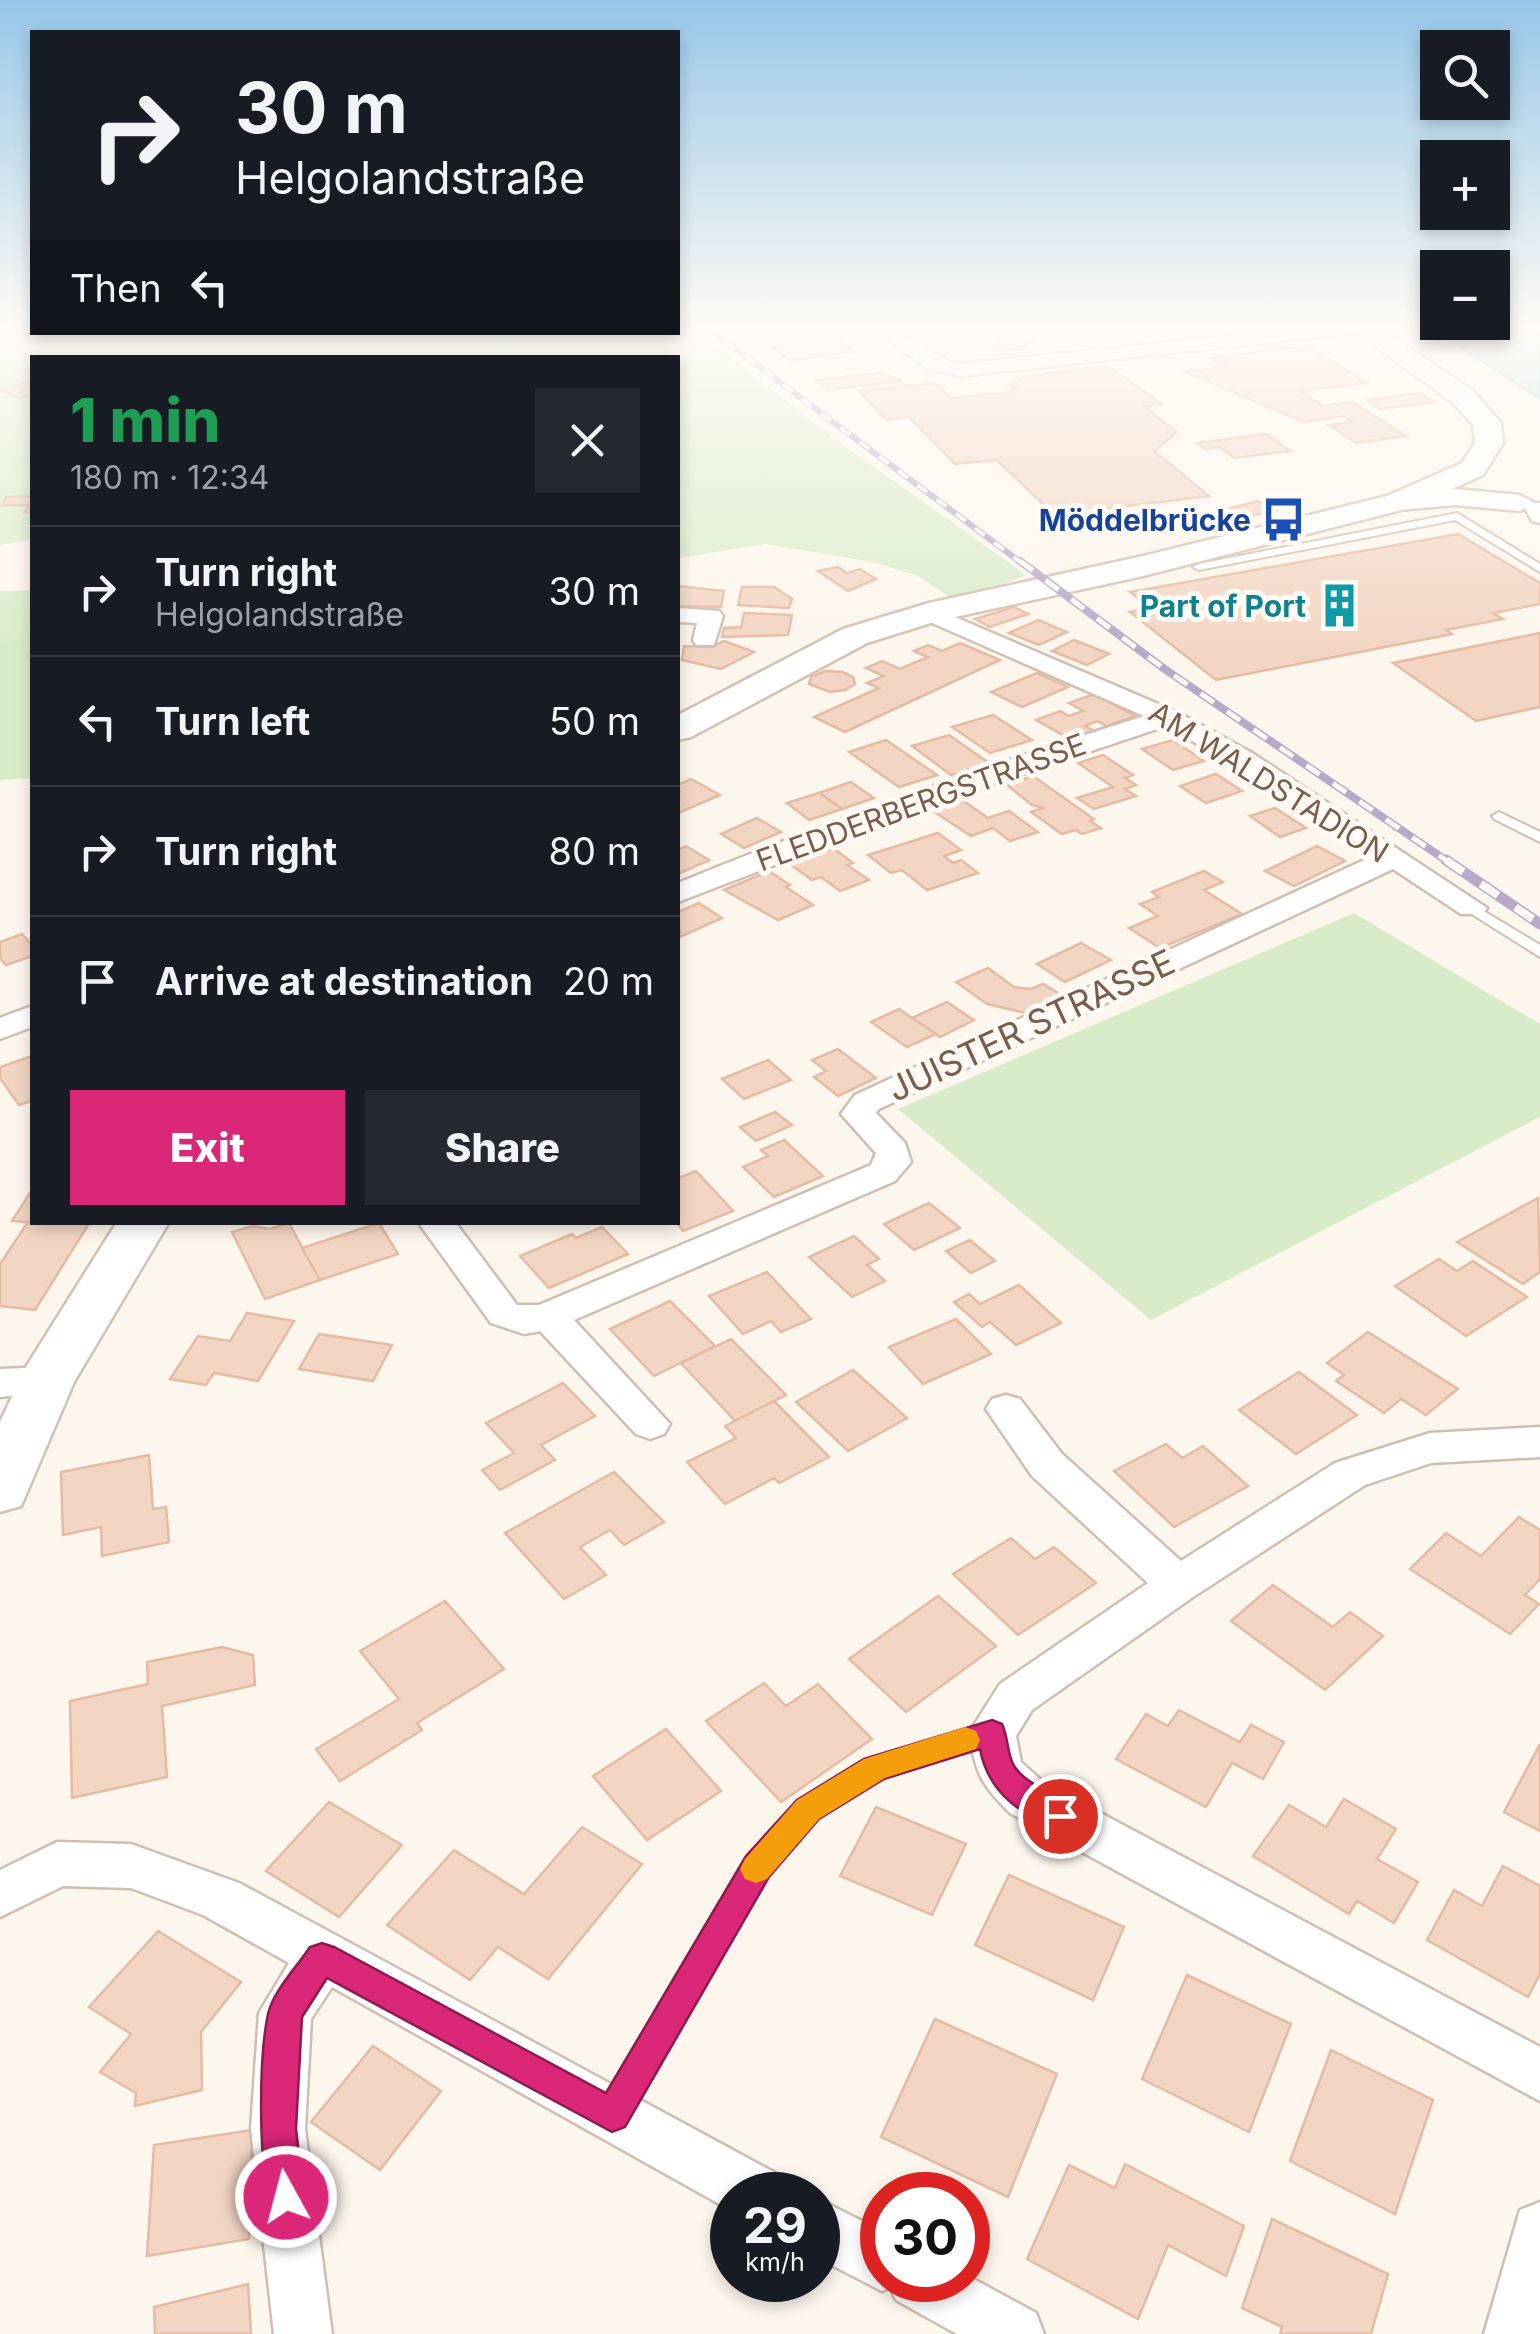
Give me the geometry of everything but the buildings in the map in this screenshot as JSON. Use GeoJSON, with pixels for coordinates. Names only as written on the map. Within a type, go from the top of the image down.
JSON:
{"type":"FeatureCollection","features":[{"type":"Feature","properties":{"kind":"main road"},"geometry":{"type":"LineString","coordinates":[[680,728],[824,650],[929,613],[1143,566],[1398,502],[1459,478],[1482,456],[1488,436]]}},
{"type":"Feature","properties":{"kind":"main road"},"geometry":{"type":"LineString","coordinates":[[0,1490],[23,1382],[140,1225]]}},
{"type":"Feature","properties":{"kind":"street"},"geometry":{"type":"LineString","coordinates":[[1459,478],[1534,509]]}},
{"type":"Feature","properties":{"kind":"street"},"geometry":{"type":"LineString","coordinates":[[1398,502],[1455,498],[1534,509]]}},
{"type":"Feature","properties":{"kind":"street","name":"AM WALDSTADION"},"geometry":{"type":"LineString","coordinates":[[929,613],[1168,717],[1244,759],[1472,908]]}},
{"type":"Feature","properties":{"kind":"street"},"geometry":{"type":"LineString","coordinates":[[680,615],[711,616],[705,640]]}},
{"type":"Feature","properties":{"kind":"street","name":"FLEDDERBERGSTRASSE"},"geometry":{"type":"LineString","coordinates":[[680,892],[798,842],[947,788],[1168,717]]}},
{"type":"Feature","properties":{"kind":"street","name":"JUISTER STRASSE"},"geometry":{"type":"LineString","coordinates":[[438,1225],[504,1314],[524,1321],[548,1316],[884,1173],[894,1162],[892,1151],[858,1114],[867,1102],[1393,858]]}},
{"type":"Feature","properties":{"kind":"street"},"geometry":{"type":"LineString","coordinates":[[0,1029],[30,1017]]}},
{"type":"Feature","properties":{"kind":"street"},"geometry":{"type":"LineString","coordinates":[[548,1316],[650,1424]]}},
{"type":"Feature","properties":{"kind":"street"},"geometry":{"type":"LineString","coordinates":[[1006,1409],[1047,1465],[1178,1585]]}},
{"type":"Feature","properties":{"kind":"street"},"geometry":{"type":"LineString","coordinates":[[1540,1442],[1430,1448],[1350,1474],[1178,1585],[1016,1697],[992,1733],[999,1771],[1027,1798],[1540,2075]]}},
{"type":"Feature","properties":{"kind":"street"},"geometry":{"type":"LineString","coordinates":[[0,1895],[57,1864],[131,1866],[221,1899],[717,2172]]}},
{"type":"Feature","properties":{"kind":"street"},"geometry":{"type":"LineString","coordinates":[[302,2334],[278,2129],[285,2013],[322,1958]]}},
{"type":"Feature","properties":{"kind":"street"},"geometry":{"type":"LineString","coordinates":[[1512,2334],[1540,2230]]}},
{"type":"Feature","properties":{"kind":"street"},"geometry":{"type":"LineString","coordinates":[[956,2302],[1015,2334]]}},
{"type":"Feature","properties":{"kind":"lane"},"geometry":{"type":"LineString","coordinates":[[1199,567],[1457,516],[1540,568]]}},
{"type":"Feature","properties":{"kind":"lane"},"geometry":{"type":"LineString","coordinates":[[1499,816],[1540,838]]}},
{"type":"Feature","properties":{"kind":"lane","name":"AM WALDSTADION"},"geometry":{"type":"LineString","coordinates":[[1472,908],[1540,952]]}},
{"type":"Feature","properties":{"kind":"lane"},"geometry":{"type":"LineString","coordinates":[[612,2115],[758,1866],[808,1810],[875,1768],[992,1733]]}},
{"type":"Feature","properties":{"kind":"green space"},"geometry":{"type":"Polygon","coordinates":[[[0,436],[30,436],[30,540],[0,545],[0,436]]]}},
{"type":"Feature","properties":{"kind":"green space"},"geometry":{"type":"Polygon","coordinates":[[[680,436],[831,436],[1026,575],[959,603],[918,576],[877,563],[765,544],[680,558],[680,436]]]}},
{"type":"Feature","properties":{"kind":"green space"},"geometry":{"type":"Polygon","coordinates":[[[30,590],[30,778],[0,780],[0,591],[30,590]]]}},
{"type":"Feature","properties":{"kind":"green space"},"geometry":{"type":"Polygon","coordinates":[[[1354,913],[1540,1024],[1540,1117],[1151,1320],[898,1109],[1354,913]]]}},
{"type":"Feature","properties":{"kind":"railway"},"geometry":{"type":"LineString","coordinates":[[852,436],[1023,564]]}},
{"type":"Feature","properties":{"kind":"railway"},"geometry":{"type":"LineString","coordinates":[[1020,561],[1166,670],[1450,863]]}},
{"type":"Feature","properties":{"kind":"railway"},"geometry":{"type":"LineString","coordinates":[[1446,860],[1540,924]]}},
{"type":"Feature","properties":{"kind":"slow traffic"},"geometry":{"type":"LineString","coordinates":[[756,1869],[808,1810],[875,1768],[965,1740]]}},
{"type":"Feature","properties":{"kind":"place","name":"Möddelbrücke"},"geometry":{"type":"Point","coordinates":[1284,520]}},
{"type":"Feature","properties":{"kind":"place","name":"Part of Port"},"geometry":{"type":"Point","coordinates":[1339,606]}},
{"type":"Feature","properties":{"kind":"route"},"geometry":{"type":"LineString","coordinates":[[286,2197],[278,2129],[285,2013],[322,1958],[612,2115],[758,1866],[808,1810],[875,1768],[992,1733],[999,1771],[1027,1798],[1060,1816]]}}]}
